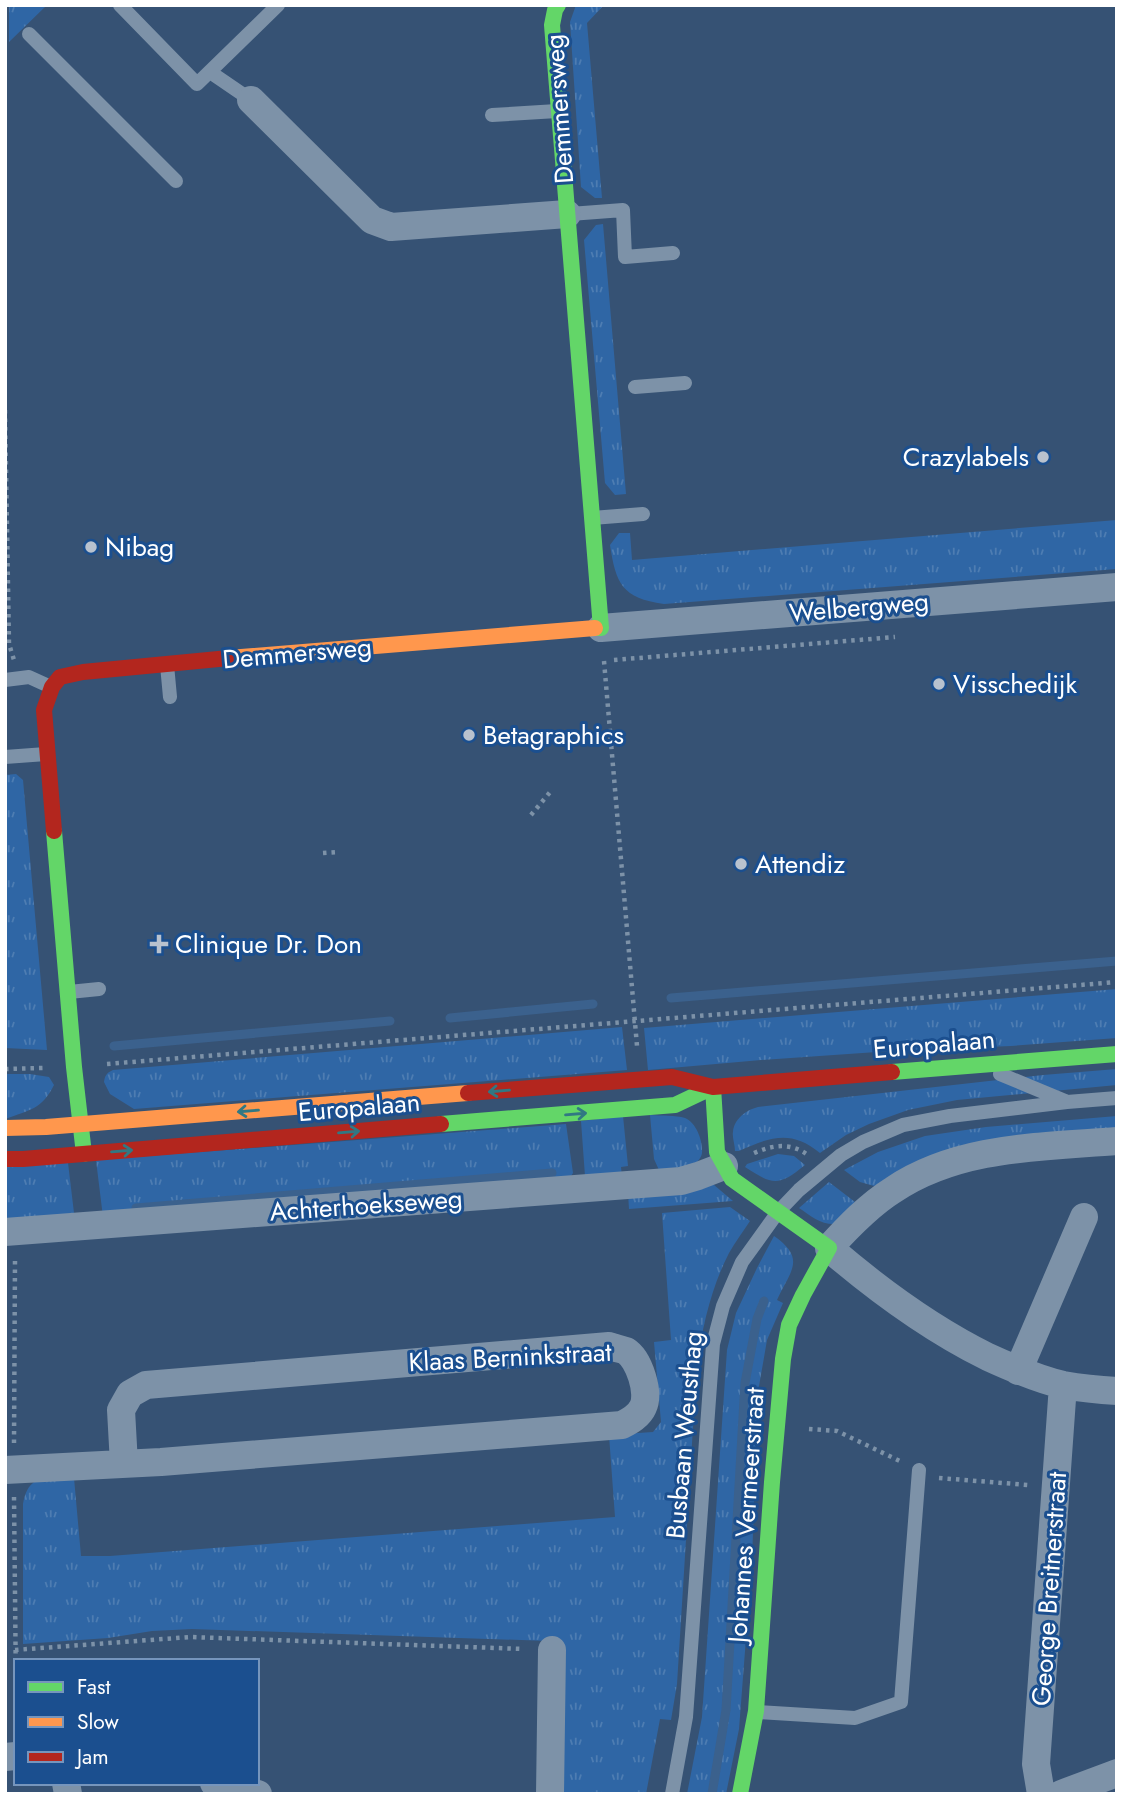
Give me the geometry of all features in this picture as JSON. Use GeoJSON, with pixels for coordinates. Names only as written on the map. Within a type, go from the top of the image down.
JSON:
{"type":"FeatureCollection","features":[{"type":"Feature","properties":{"kind":"street","name":"Demmersweg"},"geometry":{"type":"LineString","coordinates":[[51,687],[60,677],[82,672],[601,628],[552,25],[558,5]]}},
{"type":"Feature","properties":{"kind":"street","name":"Demmersweg"},"geometry":{"type":"LineString","coordinates":[[251,100],[372,220],[391,227],[567,214]]}},
{"type":"Feature","properties":{"kind":"street","name":"Welbergweg"},"geometry":{"type":"LineString","coordinates":[[601,628],[1117,587]]}},
{"type":"Feature","properties":{"kind":"street"},"geometry":{"type":"LineString","coordinates":[[51,687],[44,710],[74,1067],[84,1154]]}},
{"type":"Feature","properties":{"kind":"street","name":"Europalaan"},"geometry":{"type":"LineString","coordinates":[[5,1128],[47,1127],[640,1079],[672,1077],[713,1087],[1117,1054]]}},
{"type":"Feature","properties":{"kind":"street"},"geometry":{"type":"LineString","coordinates":[[713,1087],[717,1152],[732,1179],[829,1248],[883,1292],[955,1340],[1017,1371],[1063,1385],[1117,1391]]}},
{"type":"Feature","properties":{"kind":"street","name":"Europalaan"},"geometry":{"type":"LineString","coordinates":[[5,1159],[675,1105],[713,1087]]}},
{"type":"Feature","properties":{"kind":"street"},"geometry":{"type":"LineString","coordinates":[[829,1248],[845,1230],[892,1190],[937,1167],[981,1154],[1117,1141]]}},
{"type":"Feature","properties":{"kind":"street","name":"Achterhoekseweg"},"geometry":{"type":"LineString","coordinates":[[5,1233],[681,1181],[724,1166]]}},
{"type":"Feature","properties":{"kind":"street"},"geometry":{"type":"LineString","coordinates":[[1017,1371],[1084,1217]]}},
{"type":"Feature","properties":{"kind":"street","name":"Johannes Vermeerstraat"},"geometry":{"type":"LineString","coordinates":[[740,1794],[757,1712],[783,1359],[789,1325],[829,1248]]}},
{"type":"Feature","properties":{"kind":"street","name":"Klaas Berninkstraat"},"geometry":{"type":"LineString","coordinates":[[5,1470],[124,1464],[161,1462],[622,1425],[636,1418],[644,1406],[645,1389],[638,1365],[627,1351],[609,1346],[146,1385],[130,1394],[121,1410],[124,1464]]}},
{"type":"Feature","properties":{"kind":"street","name":"George Breitnerstraat"},"geometry":{"type":"LineString","coordinates":[[1041,1794],[1036,1764],[1063,1385]]}},
{"type":"Feature","properties":{"kind":"street"},"geometry":{"type":"LineString","coordinates":[[550,1794],[552,1650]]}},
{"type":"Feature","properties":{"kind":"street"},"geometry":{"type":"LineString","coordinates":[[1060,1794],[1117,1773]]}},
{"type":"Feature","properties":{"kind":"street"},"geometry":{"type":"LineString","coordinates":[[222,1785],[258,1794]]}},
{"type":"Feature","properties":{"kind":"lane"},"geometry":{"type":"LineString","coordinates":[[120,5],[197,84],[278,5]]}},
{"type":"Feature","properties":{"kind":"lane"},"geometry":{"type":"LineString","coordinates":[[29,34],[176,180]]}},
{"type":"Feature","properties":{"kind":"lane"},"geometry":{"type":"LineString","coordinates":[[210,72],[251,100]]}},
{"type":"Feature","properties":{"kind":"lane"},"geometry":{"type":"LineString","coordinates":[[492,116],[558,111]]}},
{"type":"Feature","properties":{"kind":"lane"},"geometry":{"type":"LineString","coordinates":[[567,214],[623,209],[625,257],[673,253]]}},
{"type":"Feature","properties":{"kind":"lane"},"geometry":{"type":"LineString","coordinates":[[635,387],[685,383]]}},
{"type":"Feature","properties":{"kind":"lane"},"geometry":{"type":"LineString","coordinates":[[592,518],[643,514]]}},
{"type":"Feature","properties":{"kind":"lane"},"geometry":{"type":"LineString","coordinates":[[167,664],[170,697]]}},
{"type":"Feature","properties":{"kind":"lane"},"geometry":{"type":"LineString","coordinates":[[13,679],[29,677],[51,687]]}},
{"type":"Feature","properties":{"kind":"lane"},"geometry":{"type":"LineString","coordinates":[[5,757],[48,754]]}},
{"type":"Feature","properties":{"kind":"lane"},"geometry":{"type":"LineString","coordinates":[[68,992],[99,989]]}},
{"type":"Feature","properties":{"kind":"lane"},"geometry":{"type":"LineString","coordinates":[[979,1065],[1067,1102]]}},
{"type":"Feature","properties":{"kind":"lane","name":"Busbaan Weusthag"},"geometry":{"type":"LineString","coordinates":[[672,1794],[686,1717],[713,1344],[723,1306],[742,1262],[778,1212],[799,1190],[841,1155],[863,1142],[903,1125],[950,1116],[1117,1098]]}},
{"type":"Feature","properties":{"kind":"lane"},"geometry":{"type":"LineString","coordinates":[[757,1712],[855,1718],[901,1702],[919,1470]]}},
{"type":"Feature","properties":{"kind":"path"},"geometry":{"type":"LineString","coordinates":[[5,410],[9,644],[13,679]]}},
{"type":"Feature","properties":{"kind":"path"},"geometry":{"type":"LineString","coordinates":[[601,628],[640,1079]]}},
{"type":"Feature","properties":{"kind":"path"},"geometry":{"type":"LineString","coordinates":[[591,662],[900,636]]}},
{"type":"Feature","properties":{"kind":"path"},"geometry":{"type":"LineString","coordinates":[[531,815],[551,791]]}},
{"type":"Feature","properties":{"kind":"path"},"geometry":{"type":"LineString","coordinates":[[323,853],[337,852]]}},
{"type":"Feature","properties":{"kind":"path"},"geometry":{"type":"LineString","coordinates":[[74,1067],[1117,982]]}},
{"type":"Feature","properties":{"kind":"path"},"geometry":{"type":"LineString","coordinates":[[15,1650],[190,1637],[552,1650]]}},
{"type":"Feature","properties":{"kind":"green space"},"geometry":{"type":"Polygon","coordinates":[[[9,5],[47,5],[9,42],[9,5]]]}},
{"type":"Feature","properties":{"kind":"green space"},"geometry":{"type":"Polygon","coordinates":[[[576,5],[604,5],[587,23],[602,198],[595,198],[581,187],[570,22],[576,5]]]}},
{"type":"Feature","properties":{"kind":"green space"},"geometry":{"type":"Polygon","coordinates":[[[603,224],[626,494],[615,495],[605,483],[584,240],[596,225],[603,224]]]}},
{"type":"Feature","properties":{"kind":"green space"},"geometry":{"type":"Polygon","coordinates":[[[1117,520],[1117,569],[664,604],[639,598],[624,587],[615,570],[610,545],[619,533],[630,533],[632,560],[1117,520]]]}},
{"type":"Feature","properties":{"kind":"green space"},"geometry":{"type":"Polygon","coordinates":[[[16,774],[23,780],[47,1050],[5,1048],[5,775],[16,774]]]}},
{"type":"Feature","properties":{"kind":"green space"},"geometry":{"type":"Polygon","coordinates":[[[1117,989],[1117,1038],[891,1051],[648,1070],[644,1028],[1117,989]]]}},
{"type":"Feature","properties":{"kind":"green space"},"geometry":{"type":"Polygon","coordinates":[[[622,1027],[627,1070],[134,1109],[110,1094],[104,1082],[106,1075],[113,1070],[622,1027]]]}},
{"type":"Feature","properties":{"kind":"green space"},"geometry":{"type":"Polygon","coordinates":[[[1117,1069],[1117,1085],[957,1100],[908,1110],[846,1135],[820,1153],[809,1145],[790,1138],[771,1139],[735,1151],[733,1134],[738,1119],[758,1107],[1117,1069]]]}},
{"type":"Feature","properties":{"kind":"green space"},"geometry":{"type":"Polygon","coordinates":[[[5,1074],[49,1077],[54,1085],[40,1104],[5,1119],[5,1074]]]}},
{"type":"Feature","properties":{"kind":"green space"},"geometry":{"type":"Polygon","coordinates":[[[650,1115],[681,1117],[693,1124],[700,1138],[702,1153],[692,1167],[659,1170],[654,1159],[650,1115]]]}},
{"type":"Feature","properties":{"kind":"green space"},"geometry":{"type":"Polygon","coordinates":[[[623,1116],[628,1166],[621,1167],[622,1177],[585,1176],[581,1121],[623,1116]]]}},
{"type":"Feature","properties":{"kind":"green space"},"geometry":{"type":"Polygon","coordinates":[[[1117,1116],[1117,1132],[874,1186],[860,1182],[844,1170],[878,1152],[925,1136],[986,1127],[1117,1116]]]}},
{"type":"Feature","properties":{"kind":"green space"},"geometry":{"type":"Polygon","coordinates":[[[566,1124],[573,1173],[569,1179],[103,1217],[96,1160],[566,1124]]]}},
{"type":"Feature","properties":{"kind":"green space"},"geometry":{"type":"Polygon","coordinates":[[[778,1154],[794,1156],[805,1165],[788,1177],[775,1181],[745,1167],[747,1164],[778,1154]]]}},
{"type":"Feature","properties":{"kind":"green space"},"geometry":{"type":"Polygon","coordinates":[[[68,1163],[74,1213],[5,1225],[5,1165],[68,1163]]]}},
{"type":"Feature","properties":{"kind":"green space"},"geometry":{"type":"Polygon","coordinates":[[[829,1182],[855,1202],[836,1224],[821,1221],[799,1208],[829,1182]]]}},
{"type":"Feature","properties":{"kind":"green space"},"geometry":{"type":"Polygon","coordinates":[[[703,1183],[714,1185],[733,1201],[629,1209],[628,1193],[703,1183]]]}},
{"type":"Feature","properties":{"kind":"green space"},"geometry":{"type":"Polygon","coordinates":[[[730,1207],[750,1221],[729,1253],[717,1280],[699,1349],[677,1684],[671,1720],[660,1719],[646,1794],[560,1794],[549,1641],[192,1629],[23,1644],[23,1504],[30,1486],[41,1479],[74,1478],[81,1556],[110,1556],[615,1517],[609,1435],[653,1432],[661,1422],[654,1342],[671,1340],[662,1213],[730,1207]]]}},
{"type":"Feature","properties":{"kind":"green space"},"geometry":{"type":"Polygon","coordinates":[[[774,1236],[790,1252],[793,1266],[777,1300],[783,1303],[767,1340],[758,1392],[752,1560],[739,1729],[726,1794],[687,1794],[702,1717],[727,1350],[736,1313],[774,1236]]]}},
{"type":"Feature","properties":{"kind":"waterway"},"geometry":{"type":"LineString","coordinates":[[671,998],[1117,961]]}},
{"type":"Feature","properties":{"kind":"waterway"},"geometry":{"type":"LineString","coordinates":[[450,1018],[593,1004]]}},
{"type":"Feature","properties":{"kind":"waterway"},"geometry":{"type":"LineString","coordinates":[[114,1046],[390,1021]]}},
{"type":"Feature","properties":{"kind":"waterway"},"geometry":{"type":"LineString","coordinates":[[136,1208],[552,1173]]}},
{"type":"Feature","properties":{"kind":"waterway"},"geometry":{"type":"LineString","coordinates":[[712,1794],[726,1710],[745,1383],[757,1319],[764,1301]]}},
{"type":"Feature","properties":{"kind":"traffic: fast"},"geometry":{"type":"LineString","coordinates":[[558,5],[552,25],[601,628],[595,628]]}},
{"type":"Feature","properties":{"kind":"traffic: fast"},"geometry":{"type":"LineString","coordinates":[[54,831],[84,1154]]}},
{"type":"Feature","properties":{"kind":"traffic: fast"},"geometry":{"type":"LineString","coordinates":[[892,1072],[1117,1054]]}},
{"type":"Feature","properties":{"kind":"traffic: fast"},"geometry":{"type":"LineString","coordinates":[[713,1087],[717,1152],[732,1179],[829,1248],[789,1325],[783,1359],[756,1711],[740,1794]]}},
{"type":"Feature","properties":{"kind":"traffic: fast"},"geometry":{"type":"LineString","coordinates":[[441,1124],[675,1105],[713,1087]]}},
{"type":"Feature","properties":{"kind":"traffic: slow"},"geometry":{"type":"LineString","coordinates":[[229,658],[595,628]]}},
{"type":"Feature","properties":{"kind":"traffic: slow"},"geometry":{"type":"LineString","coordinates":[[5,1128],[468,1093]]}},
{"type":"Feature","properties":{"kind":"traffic: jam"},"geometry":{"type":"LineString","coordinates":[[54,831],[44,710],[52,687],[60,677],[83,672],[229,658]]}},
{"type":"Feature","properties":{"kind":"traffic: jam"},"geometry":{"type":"LineString","coordinates":[[468,1093],[672,1077],[713,1087],[892,1072]]}},
{"type":"Feature","properties":{"kind":"traffic: jam"},"geometry":{"type":"LineString","coordinates":[[5,1159],[441,1124]]}},
{"type":"Feature","properties":{"kind":"place","name":"Crazylabels"},"geometry":{"type":"Point","coordinates":[1043,457]}},
{"type":"Feature","properties":{"kind":"place","name":"Nibag"},"geometry":{"type":"Point","coordinates":[91,547]}},
{"type":"Feature","properties":{"kind":"place","name":"Visschedijk"},"geometry":{"type":"Point","coordinates":[939,684]}},
{"type":"Feature","properties":{"kind":"place","name":"Betagraphics"},"geometry":{"type":"Point","coordinates":[469,735]}},
{"type":"Feature","properties":{"kind":"place","name":"Attendiz"},"geometry":{"type":"Point","coordinates":[741,864]}},
{"type":"Feature","properties":{"kind":"place","name":"Clinique Dr. Don"},"geometry":{"type":"Point","coordinates":[159,944]}}]}
